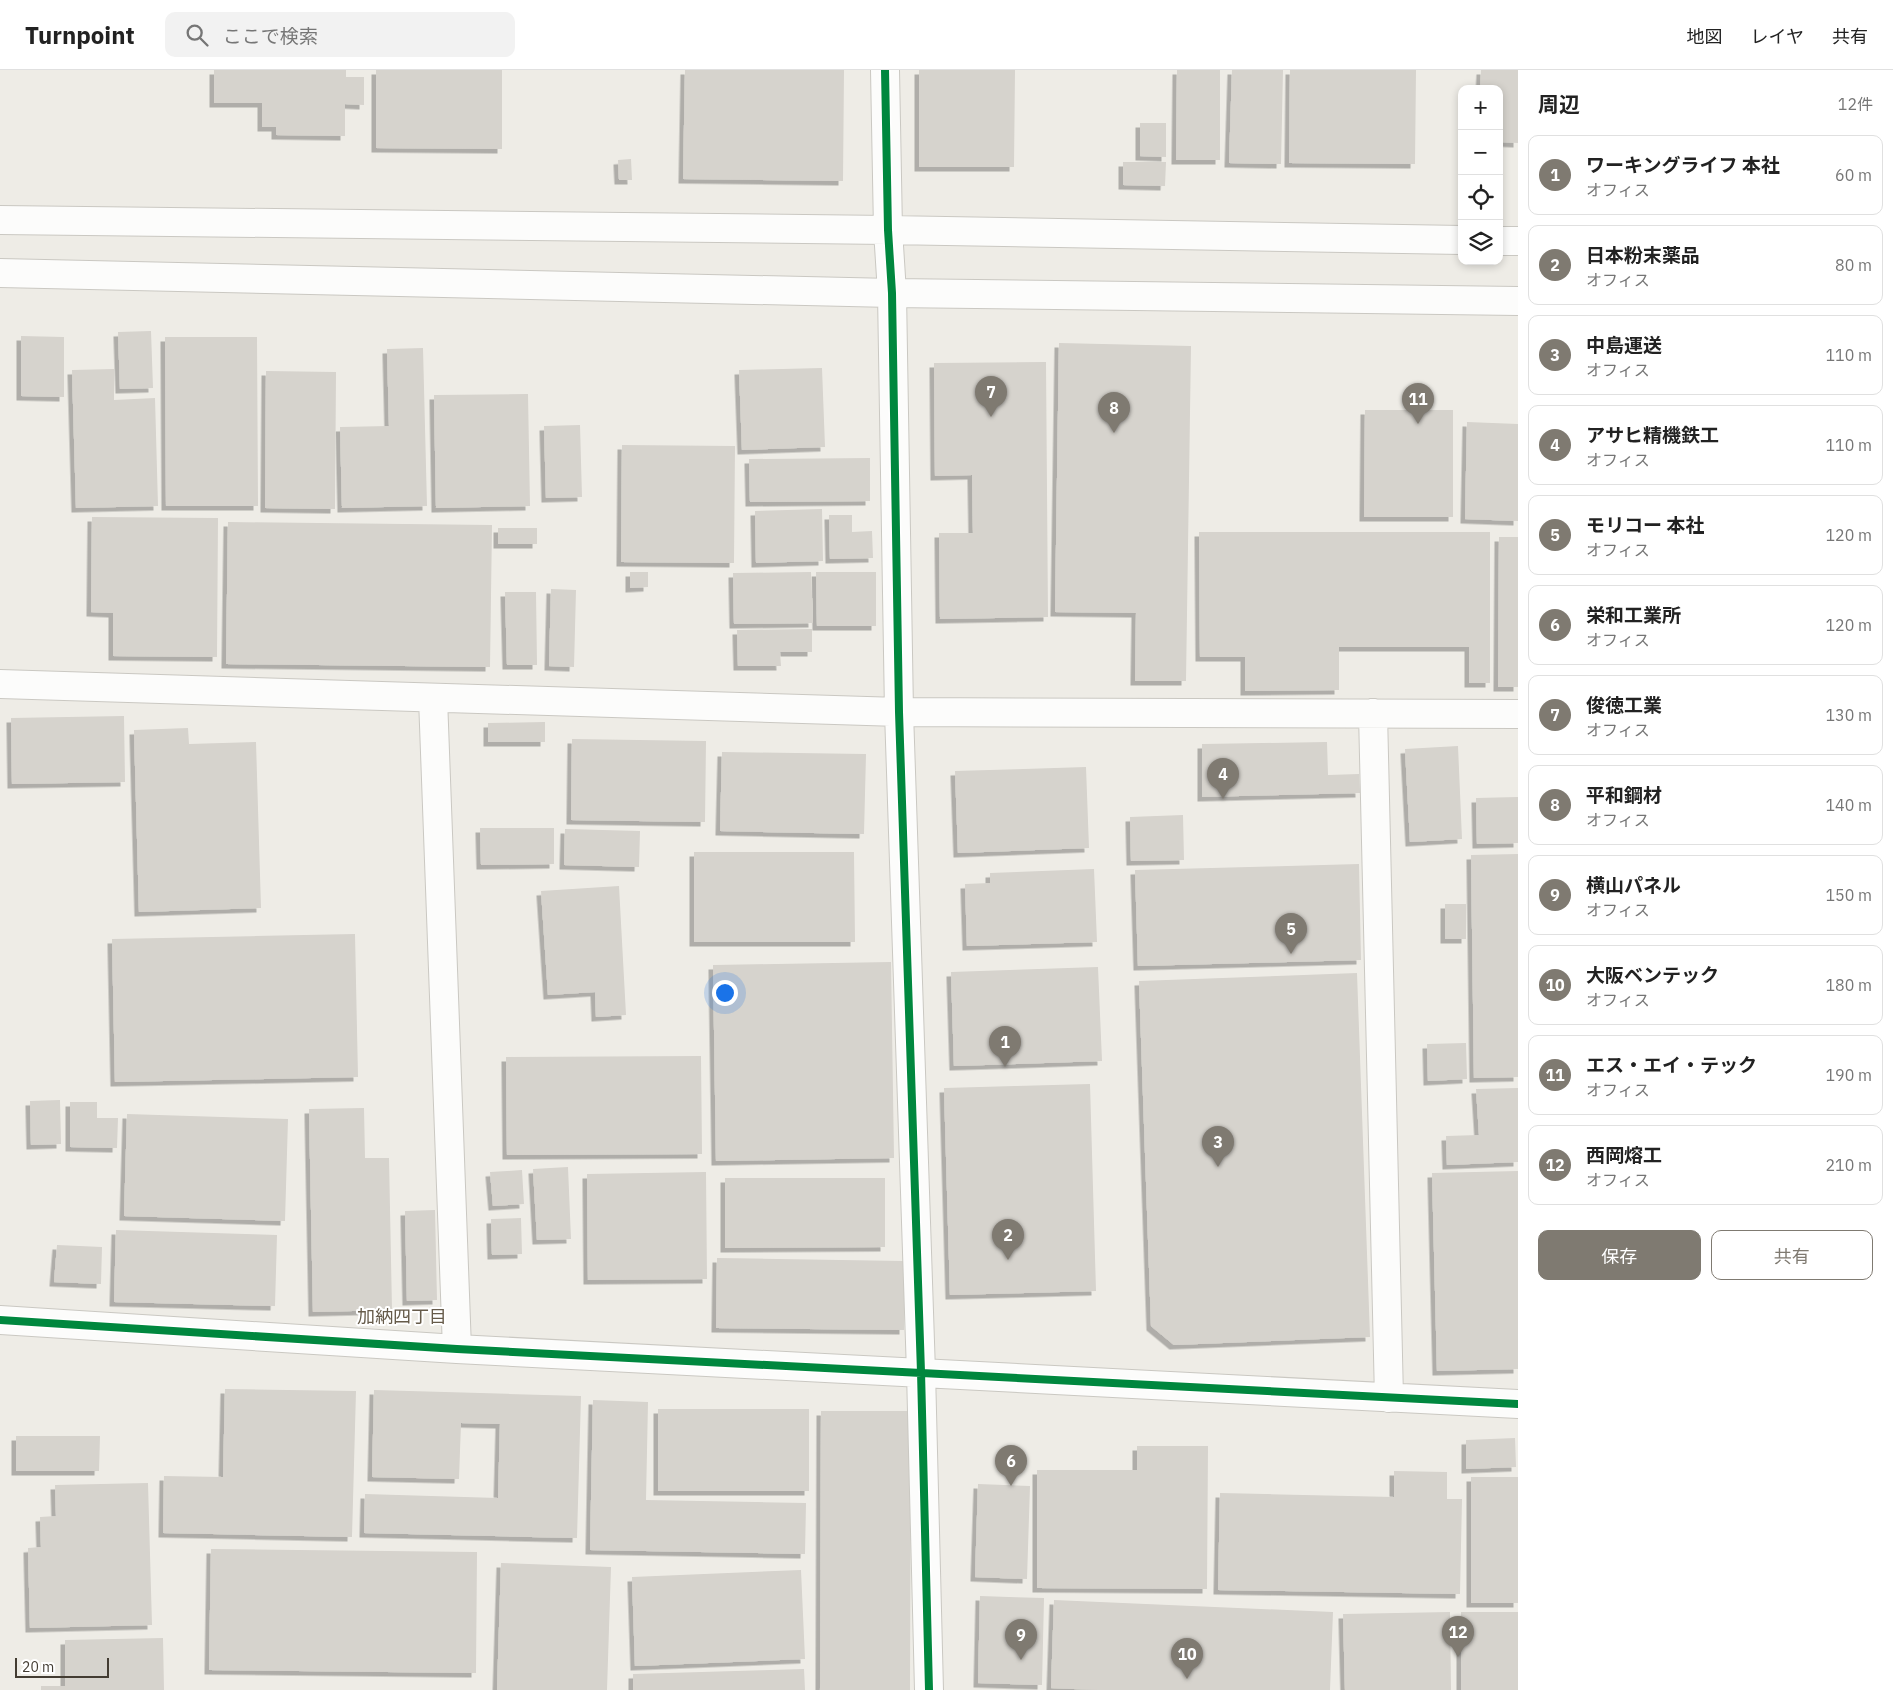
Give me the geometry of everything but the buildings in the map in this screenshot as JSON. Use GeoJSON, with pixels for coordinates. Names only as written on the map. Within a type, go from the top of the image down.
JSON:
{"type":"FeatureCollection","features":[{"type":"Feature","properties":{"kind":"street"},"geometry":{"type":"LineString","coordinates":[[885,70],[888,230],[892,292],[899,712],[921,1372],[929,1690]]}},
{"type":"Feature","properties":{"kind":"street"},"geometry":{"type":"LineString","coordinates":[[0,220],[888,230],[1458,240]]}},
{"type":"Feature","properties":{"kind":"street"},"geometry":{"type":"LineString","coordinates":[[1503,241],[1518,242]]}},
{"type":"Feature","properties":{"kind":"street"},"geometry":{"type":"LineString","coordinates":[[0,274],[892,292],[1518,301]]}},
{"type":"Feature","properties":{"kind":"street"},"geometry":{"type":"LineString","coordinates":[[0,684],[899,712],[1518,714]]}},
{"type":"Feature","properties":{"kind":"street"},"geometry":{"type":"LineString","coordinates":[[433,698],[457,1349]]}},
{"type":"Feature","properties":{"kind":"street"},"geometry":{"type":"LineString","coordinates":[[1373,713],[1389,1398]]}},
{"type":"Feature","properties":{"kind":"street"},"geometry":{"type":"LineString","coordinates":[[0,1320],[457,1349],[1518,1404]]}},
{"type":"Feature","properties":{"kind":"cycle path"},"geometry":{"type":"LineString","coordinates":[[885,70],[888,230],[892,293],[899,712],[921,1372],[929,1690]]}},
{"type":"Feature","properties":{"kind":"cycle path"},"geometry":{"type":"LineString","coordinates":[[0,1320],[457,1349],[1518,1404]]}},
{"type":"Feature","properties":{"kind":"place","name":"俊徳工業"},"geometry":{"type":"Point","coordinates":[991,417]}},
{"type":"Feature","properties":{"kind":"place","name":"エス・エイ・テック"},"geometry":{"type":"Point","coordinates":[1418,424]}},
{"type":"Feature","properties":{"kind":"place","name":"平和鋼材"},"geometry":{"type":"Point","coordinates":[1114,433]}},
{"type":"Feature","properties":{"kind":"place","name":"アサヒ精機鉄工"},"geometry":{"type":"Point","coordinates":[1223,799]}},
{"type":"Feature","properties":{"kind":"place","name":"モリコー 本社"},"geometry":{"type":"Point","coordinates":[1291,954]}},
{"type":"Feature","properties":{"kind":"place","name":"ワーキングライフ 本社"},"geometry":{"type":"Point","coordinates":[1005,1067]}},
{"type":"Feature","properties":{"kind":"place","name":"中島運送"},"geometry":{"type":"Point","coordinates":[1218,1167]}},
{"type":"Feature","properties":{"kind":"place","name":"日本粉末薬品"},"geometry":{"type":"Point","coordinates":[1008,1260]}},
{"type":"Feature","properties":{"kind":"place","name":"栄和工業所"},"geometry":{"type":"Point","coordinates":[1011,1486]}},
{"type":"Feature","properties":{"kind":"place","name":"西岡熔工"},"geometry":{"type":"Point","coordinates":[1458,1657]}},
{"type":"Feature","properties":{"kind":"place","name":"横山パネル"},"geometry":{"type":"Point","coordinates":[1021,1660]}},
{"type":"Feature","properties":{"kind":"place","name":"大阪ベンテック"},"geometry":{"type":"Point","coordinates":[1187,1679]}},
{"type":"Feature","properties":{"kind":"district","name":"加納四丁目"},"geometry":{"type":"Point","coordinates":[402,1317]}}]}
